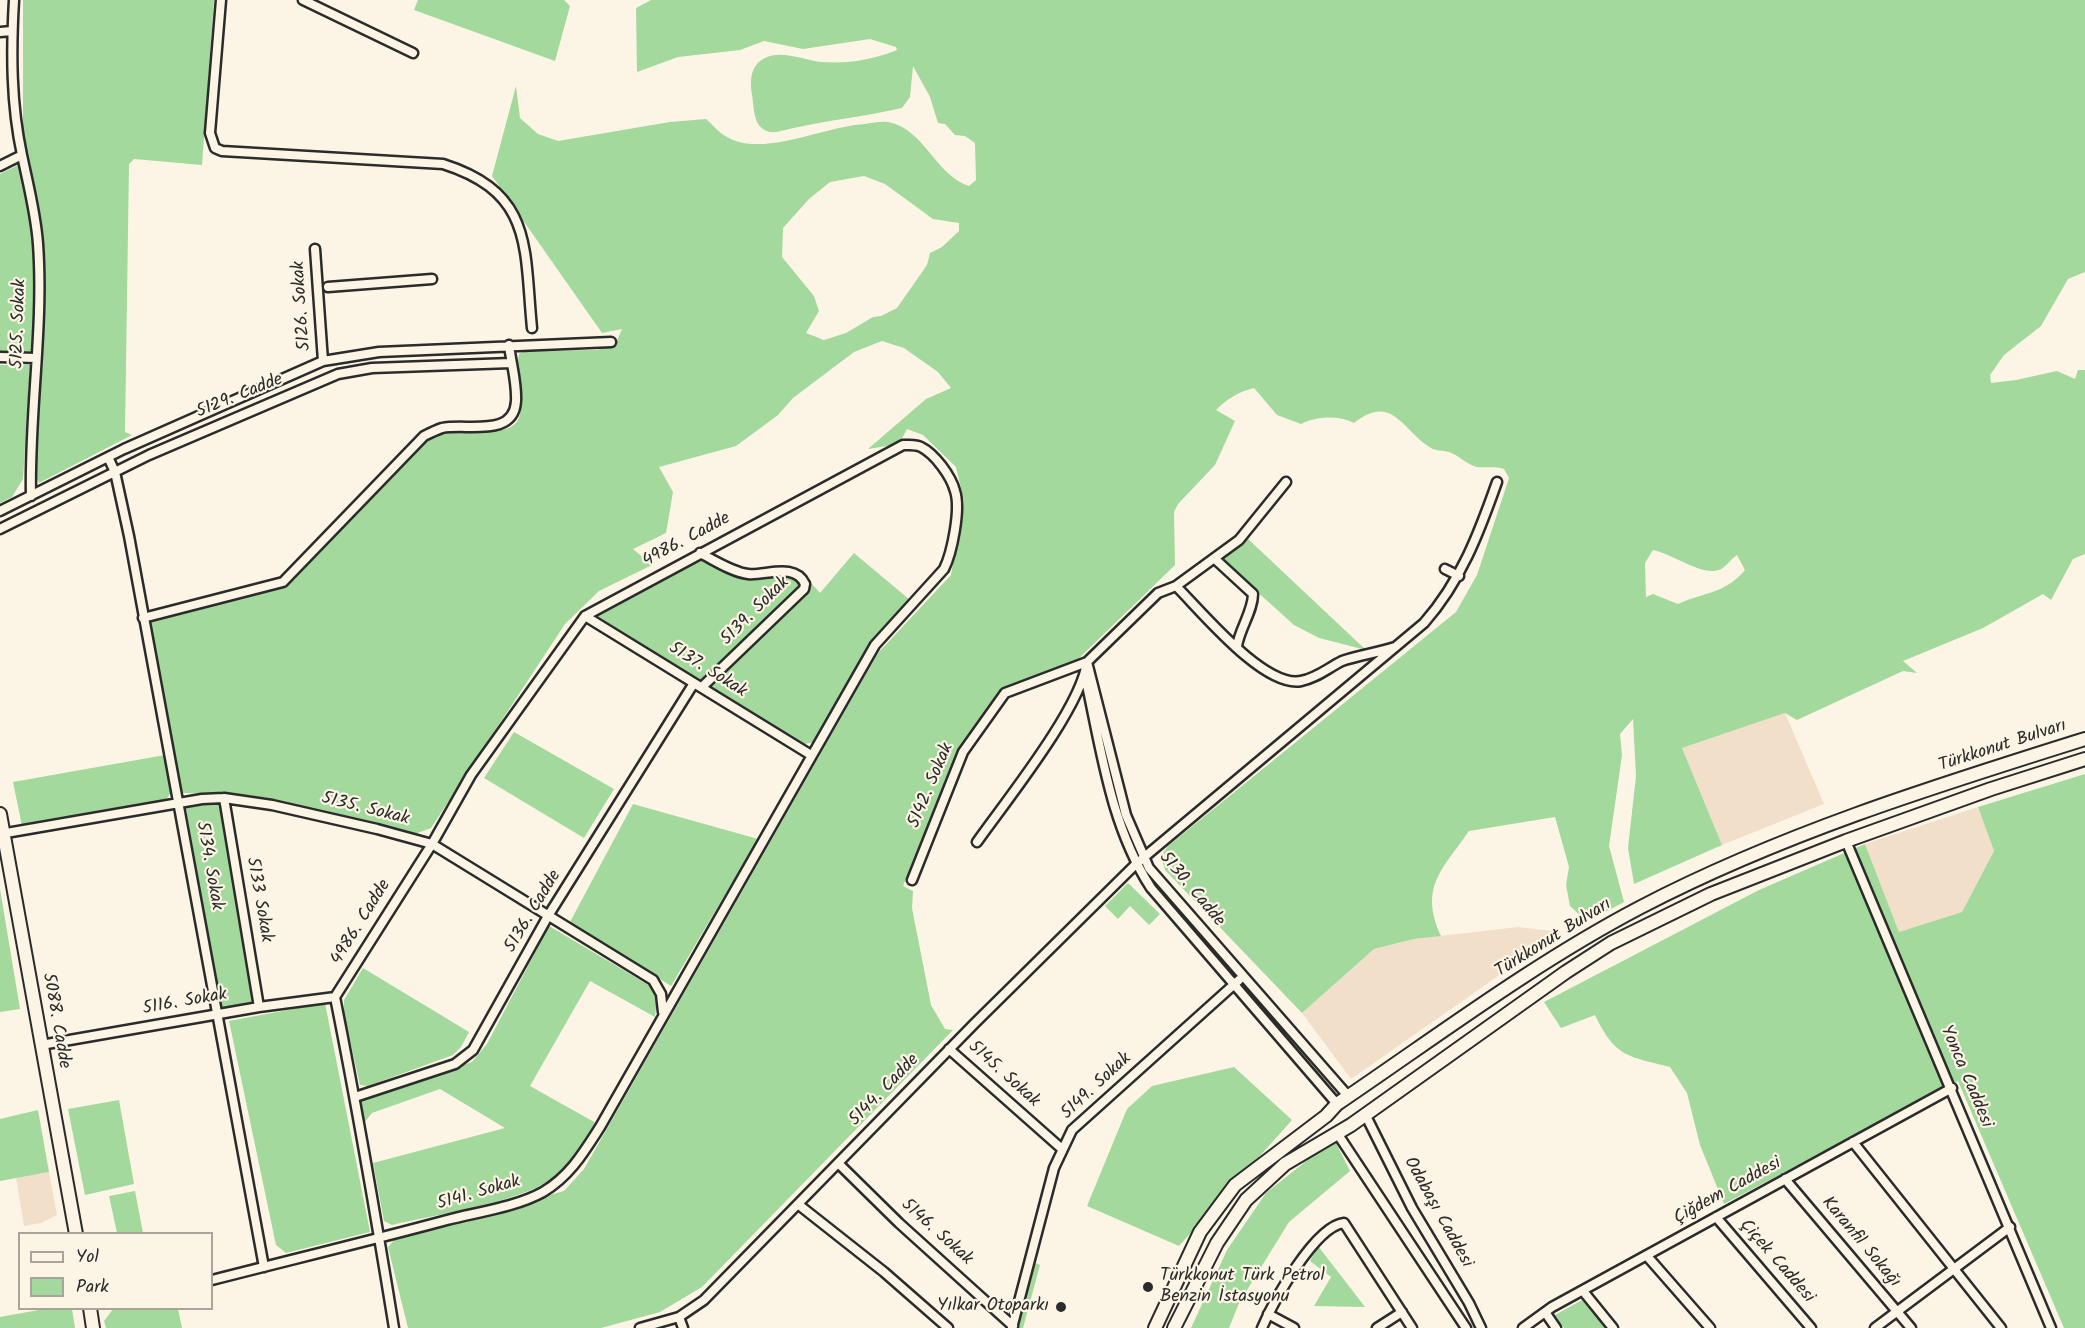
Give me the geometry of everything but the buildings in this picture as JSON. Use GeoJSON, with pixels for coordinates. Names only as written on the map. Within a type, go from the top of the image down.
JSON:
{"type":"FeatureCollection","features":[{"type":"Feature","properties":{"kind":"street","name":"5125. Sokak"},"geometry":{"type":"LineString","coordinates":[[14,0],[12,31],[15,123],[38,245],[36,358],[30,461],[31,496]]}},
{"type":"Feature","properties":{"kind":"street"},"geometry":{"type":"LineString","coordinates":[[221,0],[210,132],[215,148],[222,151],[443,164],[467,174],[499,194],[519,223],[532,328]]}},
{"type":"Feature","properties":{"kind":"street"},"geometry":{"type":"LineString","coordinates":[[303,0],[413,53]]}},
{"type":"Feature","properties":{"kind":"street"},"geometry":{"type":"LineString","coordinates":[[0,32],[12,31]]}},
{"type":"Feature","properties":{"kind":"street"},"geometry":{"type":"LineString","coordinates":[[0,166],[22,155]]}},
{"type":"Feature","properties":{"kind":"street","name":"5126. Sokak"},"geometry":{"type":"LineString","coordinates":[[315,249],[323,361]]}},
{"type":"Feature","properties":{"kind":"street"},"geometry":{"type":"LineString","coordinates":[[328,287],[432,279]]}},
{"type":"Feature","properties":{"kind":"street","name":"5129. Cadde"},"geometry":{"type":"LineString","coordinates":[[0,512],[108,458],[323,361],[379,352],[611,342]]}},
{"type":"Feature","properties":{"kind":"street"},"geometry":{"type":"LineString","coordinates":[[143,618],[283,582],[424,436],[442,428],[492,426],[510,421],[514,415],[516,401],[509,345]]}},
{"type":"Feature","properties":{"kind":"street"},"geometry":{"type":"LineString","coordinates":[[0,357],[36,358]]}},
{"type":"Feature","properties":{"kind":"street","name":"5129. Cadde"},"geometry":{"type":"LineString","coordinates":[[0,529],[210,427],[352,370],[511,363]]}},
{"type":"Feature","properties":{"kind":"street","name":"4986. Cadde"},"geometry":{"type":"LineString","coordinates":[[334,997],[432,844],[488,750],[585,616],[903,446],[920,446],[935,457],[955,490],[957,503],[950,557],[944,569],[875,645],[663,1012]]}},
{"type":"Feature","properties":{"kind":"street","name":"5134. Sokak"},"geometry":{"type":"LineString","coordinates":[[108,458],[115,472],[179,802],[264,1267]]}},
{"type":"Feature","properties":{"kind":"street"},"geometry":{"type":"LineString","coordinates":[[977,842],[1062,718],[1085,676],[1087,662],[1158,593],[1176,586],[1239,540],[1286,482]]}},
{"type":"Feature","properties":{"kind":"street","name":"5144. Cadde"},"geometry":{"type":"LineString","coordinates":[[640,1328],[679,1317],[704,1300],[949,1049],[1140,861],[1401,645],[1438,608],[1459,576],[1476,540],[1497,482]]}},
{"type":"Feature","properties":{"kind":"street","name":"5139. Sokak"},"geometry":{"type":"LineString","coordinates":[[698,685],[804,589],[805,584],[802,578],[782,571],[746,574],[700,553]]}},
{"type":"Feature","properties":{"kind":"street"},"geometry":{"type":"LineString","coordinates":[[1215,559],[1252,594],[1253,603],[1240,630],[1237,646]]}},
{"type":"Feature","properties":{"kind":"street"},"geometry":{"type":"LineString","coordinates":[[1445,569],[1459,576]]}},
{"type":"Feature","properties":{"kind":"street"},"geometry":{"type":"LineString","coordinates":[[1176,586],[1237,646],[1267,673],[1281,681],[1300,681],[1320,675],[1343,661],[1401,645]]}},
{"type":"Feature","properties":{"kind":"street","name":"5137. Sokak"},"geometry":{"type":"LineString","coordinates":[[585,616],[811,755]]}},
{"type":"Feature","properties":{"kind":"street","name":"5130. Cadde"},"geometry":{"type":"LineString","coordinates":[[1087,662],[1140,861],[1244,975],[1349,1096]]}},
{"type":"Feature","properties":{"kind":"street","name":"5142. Sokak"},"geometry":{"type":"LineString","coordinates":[[912,880],[963,752],[1005,693],[1087,662]]}},
{"type":"Feature","properties":{"kind":"street","name":"5130. Cadde"},"geometry":{"type":"LineString","coordinates":[[1085,676],[1113,804],[1151,888],[1236,983],[1336,1104]]}},
{"type":"Feature","properties":{"kind":"street","name":"5136. Cadde"},"geometry":{"type":"LineString","coordinates":[[354,1097],[455,1064],[474,1050],[548,916],[698,685]]}},
{"type":"Feature","properties":{"kind":"street","name":"Türkkonut Bulvarı"},"geometry":{"type":"LineString","coordinates":[[1155,1328],[1200,1232],[1235,1185],[1326,1116],[1336,1104],[1554,957],[1651,902],[1711,874],[1872,809],[2085,740]]}},
{"type":"Feature","properties":{"kind":"street","name":"Türkkonut Bulvarı"},"geometry":{"type":"LineString","coordinates":[[1174,1328],[1217,1243],[1246,1200],[1284,1164],[1337,1133],[1566,972],[1611,943],[1711,894],[1846,841],[1991,789],[2085,759]]}},
{"type":"Feature","properties":{"kind":"street","name":"5135. Sokak"},"geometry":{"type":"LineString","coordinates":[[2,833],[179,802],[224,798],[284,807],[377,829],[432,844],[653,980],[661,994],[663,1012]]}},
{"type":"Feature","properties":{"kind":"street","name":"5133 Sokak"},"geometry":{"type":"LineString","coordinates":[[224,798],[259,1007]]}},
{"type":"Feature","properties":{"kind":"street","name":"5088. Cadde"},"geometry":{"type":"LineString","coordinates":[[0,814],[76,1232]]}},
{"type":"Feature","properties":{"kind":"street","name":"Yonca Caddesi"},"geometry":{"type":"LineString","coordinates":[[1846,841],[1952,1088],[2051,1328]]}},
{"type":"Feature","properties":{"kind":"street","name":"5149. Sokak"},"geometry":{"type":"LineString","coordinates":[[1013,1327],[1053,1168],[1072,1130],[1244,975]]}},
{"type":"Feature","properties":{"kind":"street"},"geometry":{"type":"LineString","coordinates":[[334,997],[354,1097],[394,1328]]}},
{"type":"Feature","properties":{"kind":"street","name":"5116. Sokak"},"geometry":{"type":"LineString","coordinates":[[41,1045],[259,1007],[334,997]]}},
{"type":"Feature","properties":{"kind":"street","name":"5141. Sokak"},"geometry":{"type":"LineString","coordinates":[[213,1280],[379,1238],[542,1193],[562,1179],[576,1165],[600,1127],[663,1012]]}},
{"type":"Feature","properties":{"kind":"street","name":"5145. Sokak"},"geometry":{"type":"LineString","coordinates":[[949,1049],[1062,1149]]}},
{"type":"Feature","properties":{"kind":"street","name":"Çiğdem Caddesi"},"geometry":{"type":"LineString","coordinates":[[1523,1328],[1545,1312],[1952,1088]]}},
{"type":"Feature","properties":{"kind":"street"},"geometry":{"type":"LineString","coordinates":[[1349,1096],[1365,1114]]}},
{"type":"Feature","properties":{"kind":"street","name":"Odabaşı Caddesi"},"geometry":{"type":"LineString","coordinates":[[1365,1114],[1412,1208],[1469,1303],[1481,1328]]}},
{"type":"Feature","properties":{"kind":"street"},"geometry":{"type":"LineString","coordinates":[[1326,1116],[1337,1133]]}},
{"type":"Feature","properties":{"kind":"street","name":"Odabaşı Caddesi"},"geometry":{"type":"LineString","coordinates":[[1337,1133],[1466,1328]]}},
{"type":"Feature","properties":{"kind":"street"},"geometry":{"type":"LineString","coordinates":[[1852,1142],[2001,1328]]}},
{"type":"Feature","properties":{"kind":"street","name":"5146. Sokak"},"geometry":{"type":"LineString","coordinates":[[838,1163],[899,1223],[1013,1327]]}},
{"type":"Feature","properties":{"kind":"street","name":"Karanfil Sokağı"},"geometry":{"type":"LineString","coordinates":[[1785,1179],[1911,1328]]}},
{"type":"Feature","properties":{"kind":"street"},"geometry":{"type":"LineString","coordinates":[[799,1205],[884,1272],[948,1328]]}},
{"type":"Feature","properties":{"kind":"street","name":"Çiçek Caddesi"},"geometry":{"type":"LineString","coordinates":[[1716,1217],[1811,1328]]}},
{"type":"Feature","properties":{"kind":"street"},"geometry":{"type":"LineString","coordinates":[[1262,1328],[1268,1314],[1314,1242],[1339,1223],[1344,1223],[1412,1328]]}},
{"type":"Feature","properties":{"kind":"street"},"geometry":{"type":"LineString","coordinates":[[1875,1328],[2010,1227]]}},
{"type":"Feature","properties":{"kind":"street"},"geometry":{"type":"LineString","coordinates":[[1647,1256],[1710,1328]]}},
{"type":"Feature","properties":{"kind":"street"},"geometry":{"type":"LineString","coordinates":[[1583,1292],[1613,1328]]}},
{"type":"Feature","properties":{"kind":"street"},"geometry":{"type":"LineString","coordinates":[[93,1310],[93,1328]]}},
{"type":"Feature","properties":{"kind":"street"},"geometry":{"type":"LineString","coordinates":[[1377,1328],[1402,1312]]}},
{"type":"Feature","properties":{"kind":"street"},"geometry":{"type":"LineString","coordinates":[[1545,1312],[1556,1328]]}},
{"type":"Feature","properties":{"kind":"street"},"geometry":{"type":"LineString","coordinates":[[1268,1314],[1294,1328]]}},
{"type":"Feature","properties":{"kind":"street"},"geometry":{"type":"LineString","coordinates":[[679,1317],[683,1328]]}},
{"type":"Feature","properties":{"kind":"shaded area"},"geometry":{"type":"Polygon","coordinates":[[[1785,713],[1824,804],[1722,845],[1682,748],[1785,713]]]}},
{"type":"Feature","properties":{"kind":"shaded area"},"geometry":{"type":"Polygon","coordinates":[[[1978,807],[1994,851],[1962,912],[1899,932],[1865,844],[1978,807]]]}},
{"type":"Feature","properties":{"kind":"shaded area"},"geometry":{"type":"Polygon","coordinates":[[[1518,927],[1561,932],[1351,1079],[1302,1013],[1374,949],[1414,939],[1518,927]]]}},
{"type":"Feature","properties":{"kind":"shaded area"},"geometry":{"type":"Polygon","coordinates":[[[49,1172],[57,1215],[41,1223],[24,1226],[16,1178],[49,1172]]]}},
{"type":"Feature","properties":{"kind":"green space"},"geometry":{"type":"Polygon","coordinates":[[[23,0],[214,0],[202,165],[134,159],[129,164],[125,432],[132,435],[39,483],[33,469],[44,270],[42,238],[23,127],[23,0]]]}},
{"type":"Feature","properties":{"kind":"green space"},"geometry":{"type":"Polygon","coordinates":[[[418,0],[564,0],[570,6],[555,61],[414,10],[418,0]]]}},
{"type":"Feature","properties":{"kind":"green space"},"geometry":{"type":"Polygon","coordinates":[[[651,0],[2085,0],[2085,272],[2068,279],[2041,326],[2004,355],[1990,375],[1991,383],[2057,371],[2075,379],[2078,370],[2085,370],[2085,554],[2073,559],[2051,600],[2043,594],[1983,628],[1903,661],[1917,673],[1903,671],[1797,720],[1785,713],[1682,748],[1722,845],[1634,884],[1628,848],[1636,776],[1633,719],[1620,734],[1622,755],[1609,846],[1624,902],[1594,918],[1583,918],[1570,906],[1566,885],[1569,867],[1555,817],[1469,831],[1442,868],[1433,892],[1432,904],[1441,936],[1414,939],[1374,949],[1302,1013],[1165,870],[1161,856],[1168,846],[1456,612],[1477,575],[1509,478],[1504,469],[1477,467],[1449,452],[1433,449],[1388,413],[1379,412],[1367,415],[1354,423],[1348,420],[1327,418],[1314,419],[1301,424],[1277,415],[1254,388],[1238,394],[1216,410],[1235,421],[1215,465],[1178,504],[1174,512],[1175,565],[1073,664],[1001,691],[959,750],[903,886],[913,891],[912,908],[931,1005],[945,1029],[953,1030],[702,1287],[660,1312],[601,1328],[408,1328],[388,1247],[396,1238],[564,1191],[584,1169],[878,653],[951,575],[964,501],[956,467],[923,435],[907,429],[899,444],[868,449],[926,399],[951,388],[938,372],[904,348],[882,341],[854,352],[793,398],[778,415],[736,446],[659,467],[673,492],[666,533],[633,549],[652,565],[599,591],[565,624],[431,828],[415,834],[226,794],[182,793],[149,623],[279,588],[294,580],[420,442],[445,430],[499,430],[509,428],[516,423],[521,406],[518,361],[519,354],[524,351],[597,350],[616,343],[622,329],[602,333],[492,176],[516,86],[520,118],[538,134],[558,141],[670,122],[706,119],[727,137],[741,143],[758,144],[775,143],[849,126],[888,122],[901,126],[911,133],[957,180],[969,186],[976,180],[975,143],[965,136],[955,135],[945,124],[938,123],[930,97],[913,66],[910,97],[902,108],[776,132],[766,131],[757,122],[751,80],[753,70],[763,59],[784,55],[821,62],[850,62],[888,53],[897,50],[896,47],[870,39],[803,49],[764,41],[740,50],[678,57],[637,72],[636,8],[651,0]],[[864,176],[830,182],[809,199],[783,228],[782,257],[814,296],[819,311],[806,333],[824,340],[846,333],[873,317],[881,316],[897,308],[927,265],[930,253],[942,247],[959,231],[959,223],[933,219],[885,184],[864,176]],[[1653,550],[1645,563],[1646,597],[1653,594],[1678,604],[1730,584],[1745,570],[1737,555],[1722,569],[1712,571],[1695,567],[1653,550]]]}},
{"type":"Feature","properties":{"kind":"green space"},"geometry":{"type":"Polygon","coordinates":[[[20,164],[34,231],[33,351],[0,351],[0,174],[20,164]]]}},
{"type":"Feature","properties":{"kind":"green space"},"geometry":{"type":"Polygon","coordinates":[[[0,365],[30,365],[23,479],[12,497],[0,503],[0,365]]]}},
{"type":"Feature","properties":{"kind":"green space"},"geometry":{"type":"Polygon","coordinates":[[[1247,538],[1366,650],[1319,638],[1294,625],[1222,560],[1247,538]]]}},
{"type":"Feature","properties":{"kind":"green space"},"geometry":{"type":"Polygon","coordinates":[[[854,553],[910,600],[866,651],[815,742],[804,744],[711,688],[812,584],[820,593],[854,553]]]}},
{"type":"Feature","properties":{"kind":"green space"},"geometry":{"type":"Polygon","coordinates":[[[699,557],[739,577],[770,576],[798,580],[799,587],[701,682],[596,615],[699,557]]]}},
{"type":"Feature","properties":{"kind":"green space"},"geometry":{"type":"Polygon","coordinates":[[[514,732],[614,789],[584,838],[484,778],[514,732]]]}},
{"type":"Feature","properties":{"kind":"green space"},"geometry":{"type":"Polygon","coordinates":[[[165,755],[172,790],[166,800],[22,826],[13,782],[165,755]]]}},
{"type":"Feature","properties":{"kind":"green space"},"geometry":{"type":"Polygon","coordinates":[[[2085,774],[2085,1328],[2064,1328],[1958,1081],[1724,1204],[1700,1145],[1687,1093],[1670,1067],[1624,1053],[1609,1039],[1595,1015],[1561,1028],[1544,1002],[1759,890],[1865,844],[1899,932],[1962,912],[1994,851],[1978,807],[2085,774]]]}},
{"type":"Feature","properties":{"kind":"green space"},"geometry":{"type":"Polygon","coordinates":[[[220,802],[254,1002],[221,1008],[186,808],[220,802]]]}},
{"type":"Feature","properties":{"kind":"green space"},"geometry":{"type":"Polygon","coordinates":[[[633,804],[758,839],[671,986],[570,922],[633,804]]]}},
{"type":"Feature","properties":{"kind":"green space"},"geometry":{"type":"Polygon","coordinates":[[[1128,883],[1160,914],[1149,925],[1130,906],[1118,919],[1105,906],[1128,883]]]}},
{"type":"Feature","properties":{"kind":"green space"},"geometry":{"type":"Polygon","coordinates":[[[0,889],[20,1009],[0,1012],[0,889]]]}},
{"type":"Feature","properties":{"kind":"green space"},"geometry":{"type":"Polygon","coordinates":[[[549,926],[652,987],[657,1000],[655,1017],[590,981],[530,1086],[596,1123],[564,1168],[550,1180],[535,1188],[496,1202],[392,1225],[384,1221],[373,1163],[505,1128],[440,1089],[372,1113],[364,1123],[360,1103],[364,1099],[472,1062],[487,1044],[549,926]]]}},
{"type":"Feature","properties":{"kind":"green space"},"geometry":{"type":"Polygon","coordinates":[[[363,968],[469,1032],[461,1047],[453,1055],[368,1086],[360,1085],[344,1013],[344,1000],[363,968]]]}},
{"type":"Feature","properties":{"kind":"green space"},"geometry":{"type":"Polygon","coordinates":[[[325,1003],[370,1232],[286,1253],[276,1245],[229,1021],[325,1003]]]}},
{"type":"Feature","properties":{"kind":"green space"},"geometry":{"type":"Polygon","coordinates":[[[1234,1067],[1292,1120],[1179,1246],[1087,1206],[1127,1109],[1152,1086],[1234,1067]]]}},
{"type":"Feature","properties":{"kind":"green space"},"geometry":{"type":"Polygon","coordinates":[[[119,1100],[134,1184],[85,1195],[68,1109],[119,1100]]]}},
{"type":"Feature","properties":{"kind":"green space"},"geometry":{"type":"Polygon","coordinates":[[[38,1110],[49,1172],[0,1181],[0,1119],[38,1110]]]}},
{"type":"Feature","properties":{"kind":"green space"},"geometry":{"type":"Polygon","coordinates":[[[1334,1139],[1350,1171],[1289,1222],[1239,1303],[1229,1328],[1191,1328],[1227,1250],[1266,1193],[1334,1139]]]}},
{"type":"Feature","properties":{"kind":"green space"},"geometry":{"type":"Polygon","coordinates":[[[135,1191],[143,1232],[117,1232],[109,1196],[135,1191]]]}},
{"type":"Feature","properties":{"kind":"green space"},"geometry":{"type":"Polygon","coordinates":[[[1318,1246],[1365,1307],[1314,1306],[1331,1277],[1310,1261],[1318,1246]]]}},
{"type":"Feature","properties":{"kind":"green space"},"geometry":{"type":"Polygon","coordinates":[[[1035,1263],[1040,1265],[1023,1328],[1017,1328],[1035,1263]]]}},
{"type":"Feature","properties":{"kind":"green space"},"geometry":{"type":"Polygon","coordinates":[[[1582,1300],[1606,1328],[1564,1328],[1555,1315],[1582,1300]]]}},
{"type":"Feature","properties":{"kind":"green space"},"geometry":{"type":"Polygon","coordinates":[[[39,1310],[72,1310],[75,1328],[0,1328],[0,1317],[39,1310]]]}},
{"type":"Feature","properties":{"kind":"green space"},"geometry":{"type":"Polygon","coordinates":[[[112,1310],[178,1310],[182,1328],[106,1328],[104,1321],[112,1310]]]}},
{"type":"Feature","properties":{"kind":"place","name":"Türkkonut Türk Petrol Benzin İstasyonu"},"geometry":{"type":"Point","coordinates":[1148,1287]}},
{"type":"Feature","properties":{"kind":"place","name":"Yılkar Otoparkı"},"geometry":{"type":"Point","coordinates":[1061,1307]}}]}
